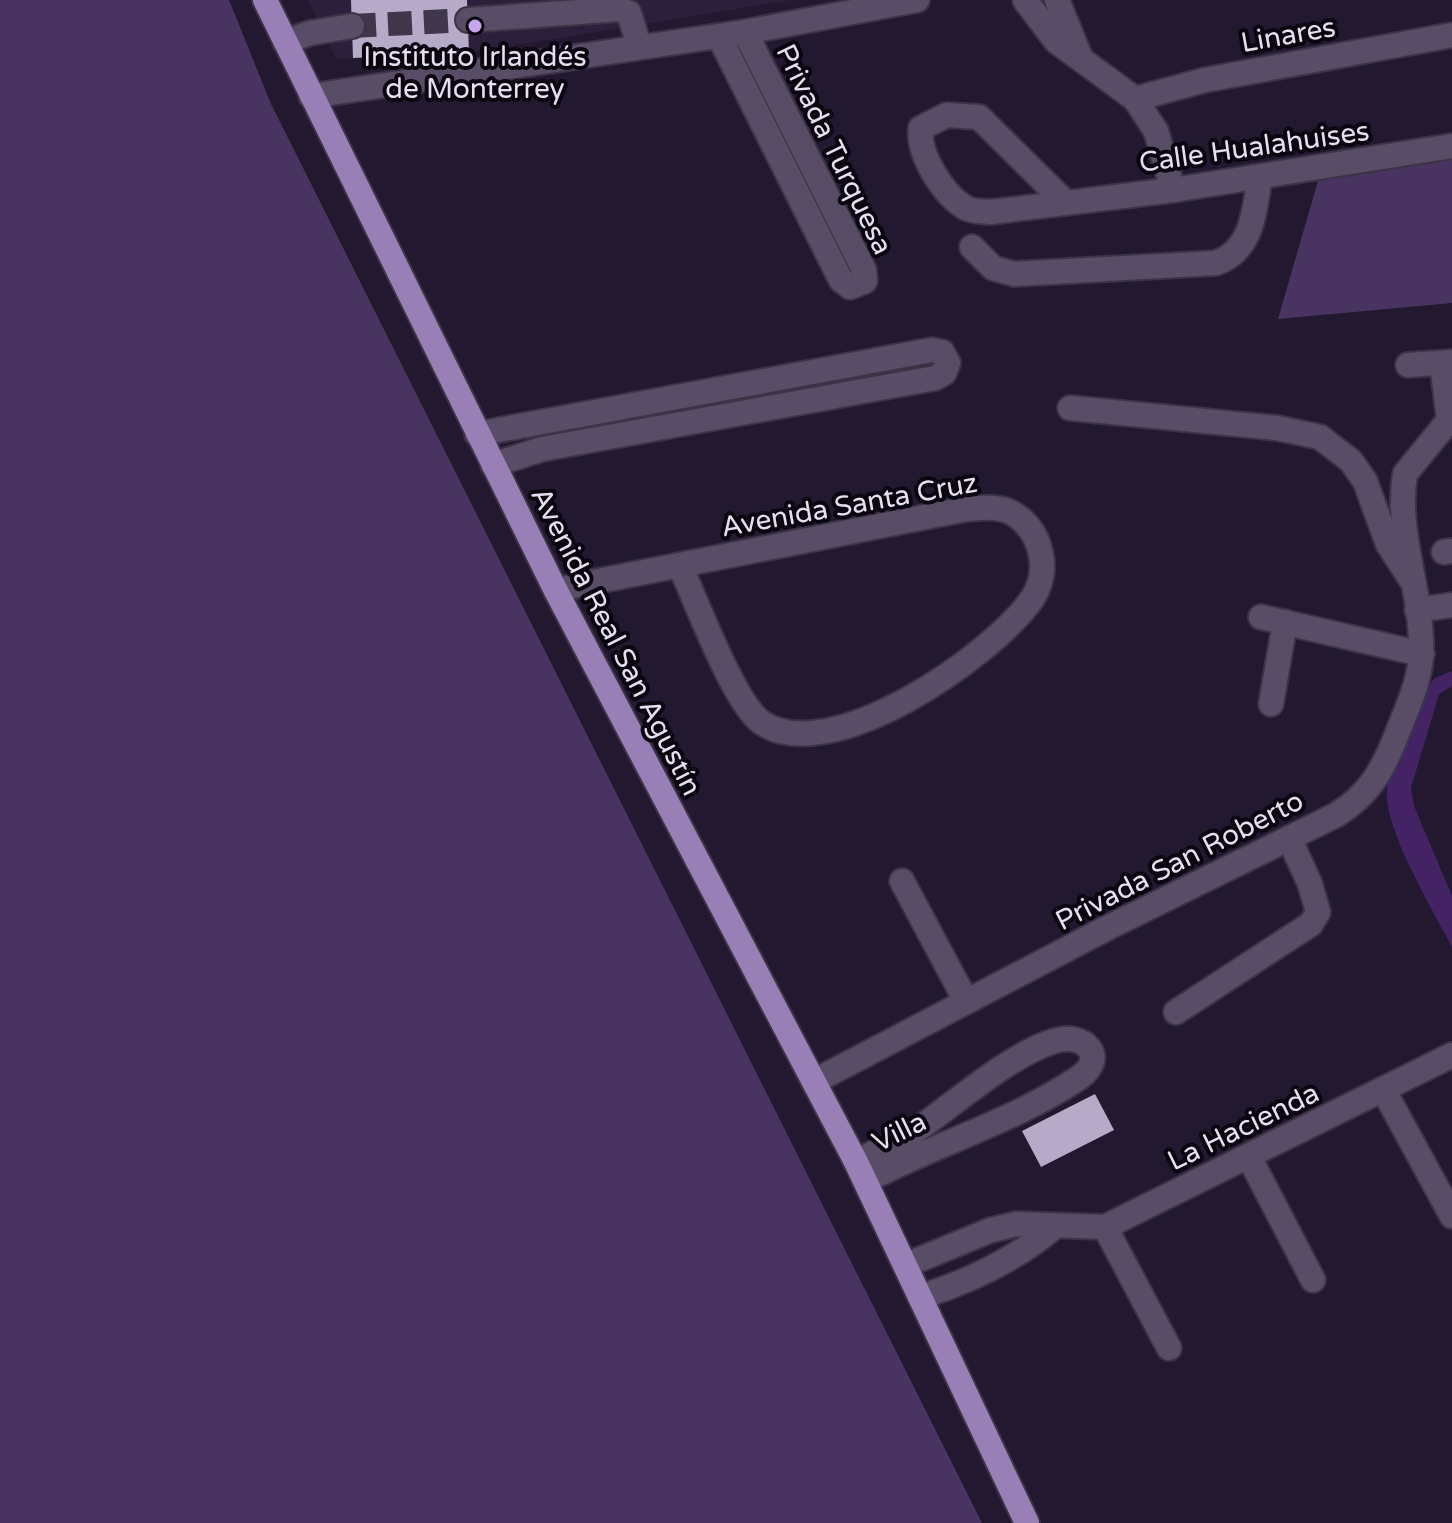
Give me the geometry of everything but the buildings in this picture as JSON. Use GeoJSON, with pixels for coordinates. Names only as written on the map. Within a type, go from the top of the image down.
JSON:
{"type":"FeatureCollection","features":[{"type":"Feature","properties":{"kind":"main road","name":"Avenida Real San Agustín"},"geometry":{"type":"LineString","coordinates":[[265,0],[556,591],[861,1171],[1027,1523]]}},
{"type":"Feature","properties":{"kind":"main road","name":"Avenida Real San Agustín"},"geometry":{"type":"LineString","coordinates":[[922,1301],[1041,1523]]}},
{"type":"Feature","properties":{"kind":"street"},"geometry":{"type":"LineString","coordinates":[[311,96],[745,32],[820,9],[917,0]]}},
{"type":"Feature","properties":{"kind":"street"},"geometry":{"type":"LineString","coordinates":[[1025,0],[1045,31],[1135,99],[1156,131],[1173,190]]}},
{"type":"Feature","properties":{"kind":"street"},"geometry":{"type":"LineString","coordinates":[[1057,0],[1079,54]]}},
{"type":"Feature","properties":{"kind":"street"},"geometry":{"type":"LineString","coordinates":[[468,20],[620,9],[629,13],[639,46]]}},
{"type":"Feature","properties":{"kind":"street"},"geometry":{"type":"LineString","coordinates":[[285,42],[310,33],[352,26]]}},
{"type":"Feature","properties":{"kind":"street","name":"Privada Turquesa"},"geometry":{"type":"LineString","coordinates":[[719,36],[841,280],[850,287],[858,286],[865,281],[864,270],[745,32]]}},
{"type":"Feature","properties":{"kind":"street","name":"Linares"},"geometry":{"type":"LineString","coordinates":[[1135,99],[1205,80],[1452,35]]}},
{"type":"Feature","properties":{"kind":"street","name":"Calle Hualahuises"},"geometry":{"type":"LineString","coordinates":[[1064,201],[979,117],[947,115],[921,128],[920,138],[927,159],[941,182],[966,208],[991,212],[1173,190],[1452,146]]}},
{"type":"Feature","properties":{"kind":"street"},"geometry":{"type":"LineString","coordinates":[[789,175],[812,165]]}},
{"type":"Feature","properties":{"kind":"street"},"geometry":{"type":"LineString","coordinates":[[972,247],[993,268],[1014,274],[1216,263],[1236,253],[1249,233],[1260,177]]}},
{"type":"Feature","properties":{"kind":"street"},"geometry":{"type":"LineString","coordinates":[[477,434],[726,402],[935,378],[944,373],[948,363],[942,352],[932,350],[726,402],[542,449],[493,465]]}},
{"type":"Feature","properties":{"kind":"street"},"geometry":{"type":"LineString","coordinates":[[1408,365],[1447,363],[1450,420]]}},
{"type":"Feature","properties":{"kind":"street","name":"Privada San Roberto"},"geometry":{"type":"LineString","coordinates":[[1070,408],[1277,428],[1320,437],[1351,461],[1365,481],[1388,544],[1411,580]]}},
{"type":"Feature","properties":{"kind":"street","name":"Privada San Roberto"},"geometry":{"type":"LineString","coordinates":[[815,1081],[1353,804],[1376,782],[1410,701],[1422,654],[1411,580],[1405,474],[1450,420]]}},
{"type":"Feature","properties":{"kind":"street","name":"Avenida Santa Cruz"},"geometry":{"type":"LineString","coordinates":[[556,591],[680,566],[966,509],[993,508],[1013,513],[1033,533],[1042,552],[1042,574],[1034,596],[1017,617],[955,669],[895,707],[835,729],[800,735],[780,732],[759,720],[742,699],[680,566]]}},
{"type":"Feature","properties":{"kind":"street"},"geometry":{"type":"LineString","coordinates":[[1417,610],[1452,605]]}},
{"type":"Feature","properties":{"kind":"street"},"geometry":{"type":"LineString","coordinates":[[1261,617],[1422,654]]}},
{"type":"Feature","properties":{"kind":"street"},"geometry":{"type":"LineString","coordinates":[[1271,704],[1285,622]]}},
{"type":"Feature","properties":{"kind":"street"},"geometry":{"type":"LineString","coordinates":[[1176,1012],[1311,924],[1318,912],[1310,884],[1289,838]]}},
{"type":"Feature","properties":{"kind":"street"},"geometry":{"type":"LineString","coordinates":[[902,881],[966,1001]]}},
{"type":"Feature","properties":{"kind":"street","name":"Villa"},"geometry":{"type":"LineString","coordinates":[[861,1171],[897,1152],[971,1089],[1048,1043],[1066,1037],[1080,1039],[1090,1047],[1092,1059],[1084,1074],[1023,1111],[960,1136],[897,1152]]}},
{"type":"Feature","properties":{"kind":"street","name":"La Hacienda"},"geometry":{"type":"LineString","coordinates":[[906,1265],[991,1230],[1017,1224],[1105,1227],[1452,1055]]}},
{"type":"Feature","properties":{"kind":"street"},"geometry":{"type":"LineString","coordinates":[[1383,1089],[1452,1216]]}},
{"type":"Feature","properties":{"kind":"street"},"geometry":{"type":"LineString","coordinates":[[945,1110],[960,1136]]}},
{"type":"Feature","properties":{"kind":"street"},"geometry":{"type":"LineString","coordinates":[[1249,1157],[1313,1280]]}},
{"type":"Feature","properties":{"kind":"street"},"geometry":{"type":"LineString","coordinates":[[922,1301],[1028,1249],[1054,1227]]}},
{"type":"Feature","properties":{"kind":"street"},"geometry":{"type":"LineString","coordinates":[[1105,1227],[1169,1348]]}},
{"type":"Feature","properties":{"kind":"shaded area"},"geometry":{"type":"Polygon","coordinates":[[[0,0],[229,0],[271,104],[982,1523],[0,1523],[0,0]]]}},
{"type":"Feature","properties":{"kind":"shaded area","name":"Instituto Irlandés de Monterrey"},"geometry":{"type":"Polygon","coordinates":[[[308,0],[792,0],[469,53],[336,59],[308,0]]]}},
{"type":"Feature","properties":{"kind":"shaded area"},"geometry":{"type":"Polygon","coordinates":[[[1452,152],[1452,303],[1278,319],[1320,174],[1452,152]]]}},
{"type":"Feature","properties":{"kind":"shaded area"},"geometry":{"type":"Polygon","coordinates":[[[1452,671],[1452,686],[1439,694],[1411,788],[1414,806],[1452,896],[1452,947],[1401,846],[1388,805],[1387,789],[1397,753],[1424,691],[1435,678],[1452,671]]]}},
{"type":"Feature","properties":{"kind":"tunnel"},"geometry":{"type":"LineString","coordinates":[[352,26],[468,20]]}},
{"type":"Feature","properties":{"kind":"place","name":"Instituto Irlandés de Monterrey"},"geometry":{"type":"Point","coordinates":[475,26]}}]}
